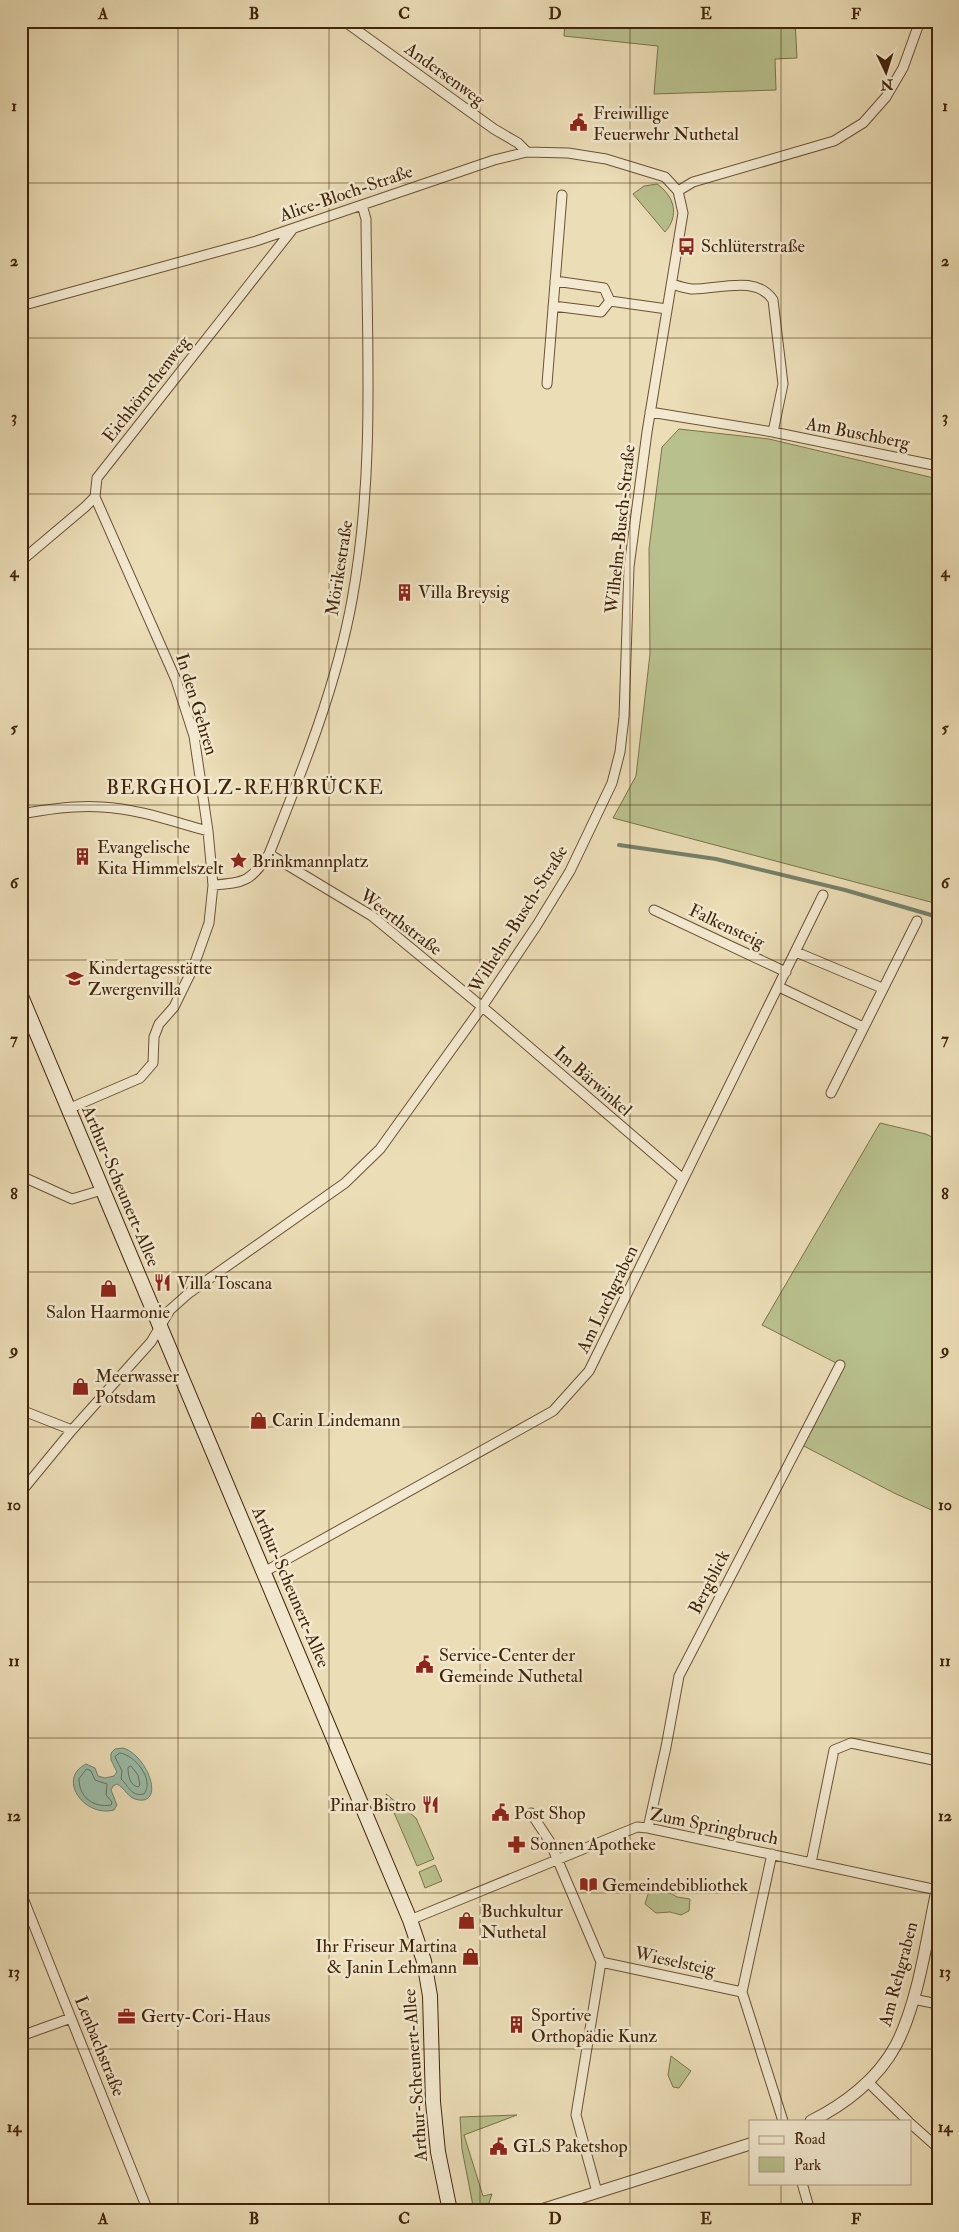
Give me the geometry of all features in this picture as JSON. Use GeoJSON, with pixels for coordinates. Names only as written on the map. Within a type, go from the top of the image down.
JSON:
{"type":"FeatureCollection","features":[{"type":"Feature","properties":{"kind":"main road","name":"Arthur-Scheunert-Allee"},"geometry":{"type":"LineString","coordinates":[[21,996],[410,1920],[424,1961],[430,1996],[433,2102],[438,2152],[450,2211]]}},
{"type":"Feature","properties":{"kind":"street","name":"Andersenweg"},"geometry":{"type":"LineString","coordinates":[[344,21],[494,129],[518,143],[527,152]]}},
{"type":"Feature","properties":{"kind":"street"},"geometry":{"type":"LineString","coordinates":[[678,190],[693,182],[834,141],[863,123],[886,97],[903,68],[920,21]]}},
{"type":"Feature","properties":{"kind":"street","name":"Alice-Bloch-Straße"},"geometry":{"type":"LineString","coordinates":[[21,306],[293,229],[494,160],[527,152],[568,153],[606,159],[665,176],[678,190]]}},
{"type":"Feature","properties":{"kind":"street","name":"Wilhelm-Busch-Straße"},"geometry":{"type":"LineString","coordinates":[[21,1492],[72,1430],[148,1346],[170,1310],[189,1293],[345,1183],[380,1149],[482,1007],[570,871],[612,783],[620,752],[624,717],[629,567],[650,412],[684,213],[678,190]]}},
{"type":"Feature","properties":{"kind":"street"},"geometry":{"type":"LineString","coordinates":[[547,384],[562,195]]}},
{"type":"Feature","properties":{"kind":"street","name":"Mörikestraße"},"geometry":{"type":"LineString","coordinates":[[213,885],[240,884],[259,869],[270,854],[309,751],[336,670],[352,599],[365,502],[367,439],[366,219],[362,205]]}},
{"type":"Feature","properties":{"kind":"street","name":"Eichhörnchenweg"},"geometry":{"type":"LineString","coordinates":[[21,561],[85,508],[94,497],[97,478],[293,229]]}},
{"type":"Feature","properties":{"kind":"street"},"geometry":{"type":"LineString","coordinates":[[555,281],[604,288],[610,301]]}},
{"type":"Feature","properties":{"kind":"street"},"geometry":{"type":"LineString","coordinates":[[672,284],[691,289],[752,286],[768,293],[773,300],[783,384],[772,432]]}},
{"type":"Feature","properties":{"kind":"street"},"geometry":{"type":"LineString","coordinates":[[554,306],[601,312],[610,301]]}},
{"type":"Feature","properties":{"kind":"street"},"geometry":{"type":"LineString","coordinates":[[610,301],[667,309]]}},
{"type":"Feature","properties":{"kind":"street","name":"Am Buschberg"},"geometry":{"type":"LineString","coordinates":[[650,412],[772,432],[938,466]]}},
{"type":"Feature","properties":{"kind":"street","name":"In den Gehren"},"geometry":{"type":"LineString","coordinates":[[68,1109],[140,1078],[152,1063],[154,1037],[160,1024],[174,1007],[193,968],[209,923],[213,885],[208,831],[195,743],[176,680],[94,497]]}},
{"type":"Feature","properties":{"kind":"street"},"geometry":{"type":"LineString","coordinates":[[21,814],[58,808],[102,807],[137,812],[208,831]]}},
{"type":"Feature","properties":{"kind":"street","name":"Weerthstraße"},"geometry":{"type":"LineString","coordinates":[[270,854],[372,916],[482,1007]]}},
{"type":"Feature","properties":{"kind":"street","name":"Am Luchgraben"},"geometry":{"type":"LineString","coordinates":[[264,1572],[553,1411],[590,1370],[823,895]]}},
{"type":"Feature","properties":{"kind":"street","name":"Falkensteig"},"geometry":{"type":"LineString","coordinates":[[654,910],[786,972]]}},
{"type":"Feature","properties":{"kind":"street"},"geometry":{"type":"LineString","coordinates":[[831,1093],[917,921]]}},
{"type":"Feature","properties":{"kind":"street"},"geometry":{"type":"LineString","coordinates":[[796,952],[882,988]]}},
{"type":"Feature","properties":{"kind":"street"},"geometry":{"type":"LineString","coordinates":[[779,987],[863,1027]]}},
{"type":"Feature","properties":{"kind":"street","name":"Im Bärwinkel"},"geometry":{"type":"LineString","coordinates":[[482,1007],[683,1179]]}},
{"type":"Feature","properties":{"kind":"street"},"geometry":{"type":"LineString","coordinates":[[21,1176],[72,1199],[102,1190]]}},
{"type":"Feature","properties":{"kind":"street","name":"Bergblick"},"geometry":{"type":"LineString","coordinates":[[648,1828],[679,1676],[840,1365]]}},
{"type":"Feature","properties":{"kind":"street"},"geometry":{"type":"LineString","coordinates":[[21,1410],[72,1430]]}},
{"type":"Feature","properties":{"kind":"street"},"geometry":{"type":"LineString","coordinates":[[811,1863],[834,1750],[851,1743],[938,1761]]}},
{"type":"Feature","properties":{"kind":"street"},"geometry":{"type":"LineString","coordinates":[[531,1812],[550,1842],[602,1962],[576,2115],[597,2192]]}},
{"type":"Feature","properties":{"kind":"street","name":"Zum Springbruch"},"geometry":{"type":"LineString","coordinates":[[410,1920],[629,1829],[648,1828],[937,1888]]}},
{"type":"Feature","properties":{"kind":"street"},"geometry":{"type":"LineString","coordinates":[[772,1854],[742,1992],[783,2120]]}},
{"type":"Feature","properties":{"kind":"street","name":"Am Rehgraben"},"geometry":{"type":"LineString","coordinates":[[813,2120],[834,2110],[868,2082],[895,2046],[913,1999],[937,1888]]}},
{"type":"Feature","properties":{"kind":"street","name":"Lenbachstraße"},"geometry":{"type":"LineString","coordinates":[[21,1893],[148,2211]]}},
{"type":"Feature","properties":{"kind":"street","name":"Wieselsteig"},"geometry":{"type":"LineString","coordinates":[[602,1962],[742,1992]]}},
{"type":"Feature","properties":{"kind":"street"},"geometry":{"type":"LineString","coordinates":[[913,1999],[938,2004]]}},
{"type":"Feature","properties":{"kind":"street"},"geometry":{"type":"LineString","coordinates":[[21,2036],[71,2018]]}},
{"type":"Feature","properties":{"kind":"street"},"geometry":{"type":"LineString","coordinates":[[868,2082],[907,2120]]}},
{"type":"Feature","properties":{"kind":"street"},"geometry":{"type":"LineString","coordinates":[[912,2125],[938,2148]]}},
{"type":"Feature","properties":{"kind":"street"},"geometry":{"type":"LineString","coordinates":[[538,2211],[749,2144]]}},
{"type":"Feature","properties":{"kind":"street"},"geometry":{"type":"LineString","coordinates":[[802,2184],[810,2211]]}},
{"type":"Feature","properties":{"kind":"street"},"geometry":{"type":"LineString","coordinates":[[930,2211],[938,2204]]}},
{"type":"Feature","properties":{"kind":"green space"},"geometry":{"type":"Polygon","coordinates":[[[565,21],[795,21],[797,58],[775,59],[776,90],[654,94],[658,46],[564,36],[565,21]]]}},
{"type":"Feature","properties":{"kind":"green space"},"geometry":{"type":"Polygon","coordinates":[[[657,184],[668,194],[673,206],[674,213],[670,226],[665,232],[633,194],[644,186],[657,184]]]}},
{"type":"Feature","properties":{"kind":"green space"},"geometry":{"type":"Polygon","coordinates":[[[679,429],[769,439],[938,479],[938,904],[613,818],[636,776],[650,654],[649,549],[662,447],[679,429]]]}},
{"type":"Feature","properties":{"kind":"green space"},"geometry":{"type":"Polygon","coordinates":[[[880,1123],[926,1134],[938,1140],[938,1513],[894,1493],[800,1444],[840,1365],[762,1325],[880,1123]]]}},
{"type":"Feature","properties":{"kind":"green space"},"geometry":{"type":"Polygon","coordinates":[[[386,1794],[416,1818],[434,1859],[417,1866],[386,1794]]]}},
{"type":"Feature","properties":{"kind":"green space"},"geometry":{"type":"Polygon","coordinates":[[[435,1865],[442,1881],[425,1888],[419,1872],[435,1865]]]}},
{"type":"Feature","properties":{"kind":"green space"},"geometry":{"type":"Polygon","coordinates":[[[662,1888],[677,1897],[690,1899],[689,1911],[681,1915],[670,1912],[656,1913],[645,1904],[649,1891],[662,1888]]]}},
{"type":"Feature","properties":{"kind":"green space"},"geometry":{"type":"Polygon","coordinates":[[[671,2056],[691,2071],[679,2088],[673,2087],[668,2075],[671,2056]]]}},
{"type":"Feature","properties":{"kind":"green space"},"geometry":{"type":"Polygon","coordinates":[[[517,2115],[464,2135],[483,2196],[492,2194],[488,2206],[474,2211],[462,2149],[460,2117],[517,2115]]]}},
{"type":"Feature","properties":{"kind":"water"},"geometry":{"type":"Polygon","coordinates":[[[123,1748],[132,1752],[145,1768],[150,1778],[151,1794],[147,1799],[135,1799],[129,1796],[117,1784],[111,1790],[117,1805],[114,1810],[103,1811],[84,1803],[74,1787],[77,1771],[86,1764],[95,1768],[98,1776],[105,1778],[114,1776],[117,1772],[111,1760],[111,1753],[115,1749],[123,1748]]]}},
{"type":"Feature","properties":{"kind":"waterway"},"geometry":{"type":"LineString","coordinates":[[619,845],[716,859],[845,890],[938,917]]}},
{"type":"Feature","properties":{"kind":"place","name":"Freiwillige Feuerwehr Nuthetal"},"geometry":{"type":"Point","coordinates":[579,123]}},
{"type":"Feature","properties":{"kind":"place","name":"Schlüterstraße"},"geometry":{"type":"Point","coordinates":[687,246]}},
{"type":"Feature","properties":{"kind":"place","name":"Villa Breysig"},"geometry":{"type":"Point","coordinates":[404,592]}},
{"type":"Feature","properties":{"kind":"place","name":"Evangelische Kita Himmelszelt"},"geometry":{"type":"Point","coordinates":[83,857]}},
{"type":"Feature","properties":{"kind":"place","name":"Brinkmannplatz"},"geometry":{"type":"Point","coordinates":[238,861]}},
{"type":"Feature","properties":{"kind":"place","name":"Kindertagesstätte Zwergenvilla"},"geometry":{"type":"Point","coordinates":[74,978]}},
{"type":"Feature","properties":{"kind":"place","name":"Villa Toscana"},"geometry":{"type":"Point","coordinates":[163,1283]}},
{"type":"Feature","properties":{"kind":"place","name":"Salon Haarmonie"},"geometry":{"type":"Point","coordinates":[108,1289]}},
{"type":"Feature","properties":{"kind":"place","name":"Meerwasser Potsdam"},"geometry":{"type":"Point","coordinates":[81,1386]}},
{"type":"Feature","properties":{"kind":"place","name":"Carin Lindemann"},"geometry":{"type":"Point","coordinates":[258,1420]}},
{"type":"Feature","properties":{"kind":"place","name":"Service-Center der Gemeinde Nuthetal"},"geometry":{"type":"Point","coordinates":[425,1665]}},
{"type":"Feature","properties":{"kind":"place","name":"Pinar Bistro"},"geometry":{"type":"Point","coordinates":[430,1805]}},
{"type":"Feature","properties":{"kind":"place","name":"Post Shop"},"geometry":{"type":"Point","coordinates":[500,1813]}},
{"type":"Feature","properties":{"kind":"place","name":"Sonnen Apotheke"},"geometry":{"type":"Point","coordinates":[516,1844]}},
{"type":"Feature","properties":{"kind":"place","name":"Gemeindebibliothek"},"geometry":{"type":"Point","coordinates":[588,1885]}},
{"type":"Feature","properties":{"kind":"place","name":"Buchkultur Nuthetal"},"geometry":{"type":"Point","coordinates":[467,1921]}},
{"type":"Feature","properties":{"kind":"place","name":"Ihr Friseur Martina & Janin Lehmann"},"geometry":{"type":"Point","coordinates":[471,1956]}},
{"type":"Feature","properties":{"kind":"place","name":"Gerty-Cori-Haus"},"geometry":{"type":"Point","coordinates":[127,2016]}},
{"type":"Feature","properties":{"kind":"place","name":"Sportive Orthopädie Kunz"},"geometry":{"type":"Point","coordinates":[517,2025]}},
{"type":"Feature","properties":{"kind":"place","name":"GLS Paketshop"},"geometry":{"type":"Point","coordinates":[499,2146]}},
{"type":"Feature","properties":{"kind":"district","name":"BERGHOLZ-REHBRÜCKE"},"geometry":{"type":"Point","coordinates":[245,787]}}]}
